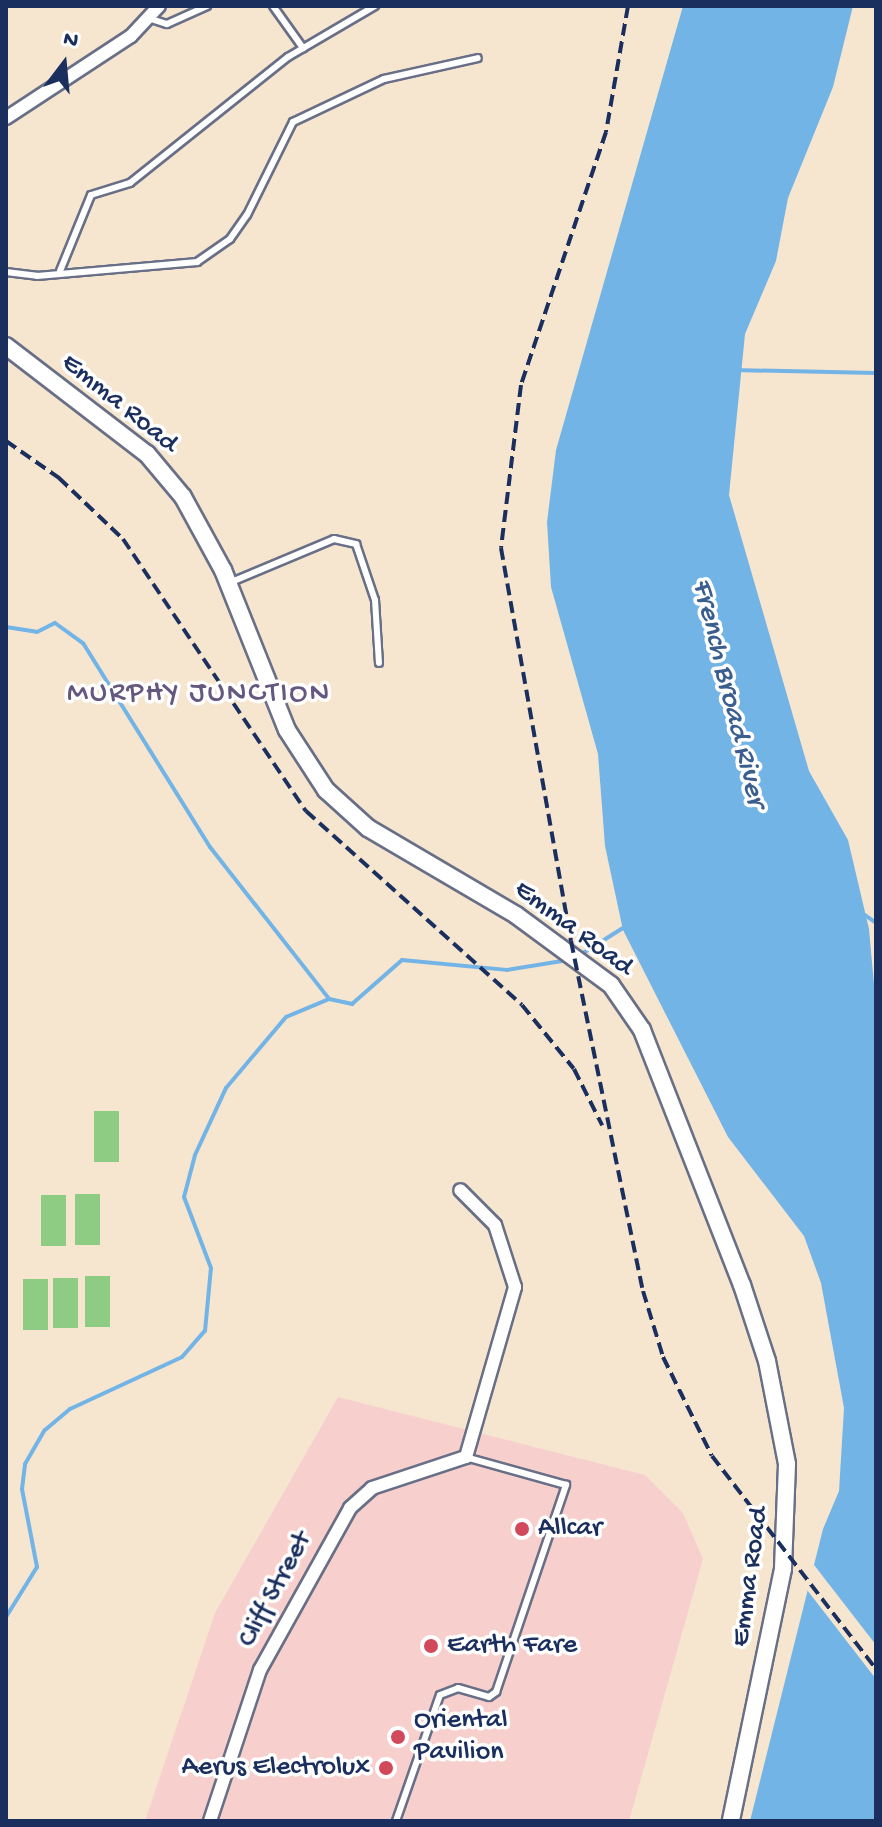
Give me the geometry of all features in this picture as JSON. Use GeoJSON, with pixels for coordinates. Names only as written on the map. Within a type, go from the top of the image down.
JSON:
{"type":"FeatureCollection","features":[{"type":"Feature","properties":{"kind":"street"},"geometry":{"type":"LineString","coordinates":[[6,118],[148,18],[159,6]]}},
{"type":"Feature","properties":{"kind":"street","name":"Emma Road"},"geometry":{"type":"LineString","coordinates":[[6,346],[147,454],[183,497],[229,583],[287,730],[326,790],[368,828],[550,941],[627,1001],[670,1095],[767,1361],[787,1464],[783,1569],[731,1821]]}},
{"type":"Feature","properties":{"kind":"street"},"geometry":{"type":"LineString","coordinates":[[460,1190],[495,1225],[515,1287],[466,1457]]}},
{"type":"Feature","properties":{"kind":"street","name":"Cliff Street"},"geometry":{"type":"LineString","coordinates":[[210,1821],[260,1670],[350,1508],[372,1488],[466,1457]]}},
{"type":"Feature","properties":{"kind":"lane"},"geometry":{"type":"LineString","coordinates":[[148,18],[167,24],[207,6]]}},
{"type":"Feature","properties":{"kind":"lane"},"geometry":{"type":"LineString","coordinates":[[273,6],[303,48]]}},
{"type":"Feature","properties":{"kind":"lane"},"geometry":{"type":"LineString","coordinates":[[60,271],[91,195],[130,183],[303,48],[375,6]]}},
{"type":"Feature","properties":{"kind":"lane"},"geometry":{"type":"LineString","coordinates":[[6,272],[197,262],[230,239],[247,215],[293,122],[384,79],[478,58]]}},
{"type":"Feature","properties":{"kind":"lane"},"geometry":{"type":"LineString","coordinates":[[229,583],[334,539],[356,544],[375,600],[379,663]]}},
{"type":"Feature","properties":{"kind":"lane"},"geometry":{"type":"LineString","coordinates":[[396,1821],[440,1695],[458,1688],[489,1697],[496,1692],[566,1485],[466,1457]]}},
{"type":"Feature","properties":{"kind":"shaded area"},"geometry":{"type":"Polygon","coordinates":[[[338,1397],[645,1475],[683,1513],[703,1559],[629,1821],[145,1821],[215,1613],[338,1397]]]}},
{"type":"Feature","properties":{"kind":"green space"},"geometry":{"type":"Polygon","coordinates":[[[94,1111],[119,1111],[119,1162],[94,1162],[94,1111]]]}},
{"type":"Feature","properties":{"kind":"green space"},"geometry":{"type":"Polygon","coordinates":[[[75,1194],[100,1194],[100,1245],[75,1245],[75,1194]]]}},
{"type":"Feature","properties":{"kind":"green space"},"geometry":{"type":"Polygon","coordinates":[[[41,1195],[66,1195],[66,1246],[41,1246],[41,1195]]]}},
{"type":"Feature","properties":{"kind":"green space"},"geometry":{"type":"Polygon","coordinates":[[[85,1276],[110,1276],[110,1327],[85,1327],[85,1276]]]}},
{"type":"Feature","properties":{"kind":"green space"},"geometry":{"type":"Polygon","coordinates":[[[53,1278],[78,1278],[78,1328],[53,1328],[53,1278]]]}},
{"type":"Feature","properties":{"kind":"green space"},"geometry":{"type":"Polygon","coordinates":[[[23,1279],[48,1279],[48,1330],[23,1330],[23,1279]]]}},
{"type":"Feature","properties":{"kind":"water","name":"French Broad River"},"geometry":{"type":"Polygon","coordinates":[[[683,6],[853,6],[833,87],[788,198],[776,261],[745,334],[729,495],[809,771],[848,840],[869,929],[876,1006],[876,1821],[750,1821],[823,1529],[839,1491],[844,1408],[821,1283],[804,1236],[728,1137],[623,930],[605,846],[598,754],[551,587],[547,522],[556,450],[683,6]]]}},
{"type":"Feature","properties":{"kind":"pier"},"geometry":{"type":"Polygon","coordinates":[[[811,1561],[876,1645],[876,1679],[804,1586],[811,1561]]]}},
{"type":"Feature","properties":{"kind":"waterway"},"geometry":{"type":"LineString","coordinates":[[734,370],[876,373]]}},
{"type":"Feature","properties":{"kind":"waterway"},"geometry":{"type":"LineString","coordinates":[[6,627],[37,632],[55,623],[83,643],[210,847],[329,999]]}},
{"type":"Feature","properties":{"kind":"waterway"},"geometry":{"type":"LineString","coordinates":[[865,915],[876,923]]}},
{"type":"Feature","properties":{"kind":"waterway"},"geometry":{"type":"LineString","coordinates":[[580,955],[626,926]]}},
{"type":"Feature","properties":{"kind":"waterway"},"geometry":{"type":"LineString","coordinates":[[6,1617],[37,1567],[22,1489],[25,1464],[45,1430],[70,1409],[182,1357],[205,1331],[211,1268],[184,1197],[195,1155],[226,1088],[286,1017],[329,999],[352,1004],[402,960],[507,970],[568,960]]}},
{"type":"Feature","properties":{"kind":"railway"},"geometry":{"type":"LineString","coordinates":[[628,6],[606,132],[521,385],[501,548],[571,941],[643,1291],[663,1357],[712,1456],[876,1669]]}},
{"type":"Feature","properties":{"kind":"railway"},"geometry":{"type":"LineString","coordinates":[[6,441],[59,478],[123,539],[306,811],[522,1005],[574,1069],[602,1125]]}},
{"type":"Feature","properties":{"kind":"place","name":"Allcar"},"geometry":{"type":"Point","coordinates":[522,1529]}},
{"type":"Feature","properties":{"kind":"place","name":"Earth Fare"},"geometry":{"type":"Point","coordinates":[431,1646]}},
{"type":"Feature","properties":{"kind":"place","name":"Oriental Pavilion"},"geometry":{"type":"Point","coordinates":[398,1737]}},
{"type":"Feature","properties":{"kind":"place","name":"Aerus Electrolux"},"geometry":{"type":"Point","coordinates":[386,1768]}},
{"type":"Feature","properties":{"kind":"district","name":"MURPHY JUNCTION"},"geometry":{"type":"Point","coordinates":[199,695]}}]}
